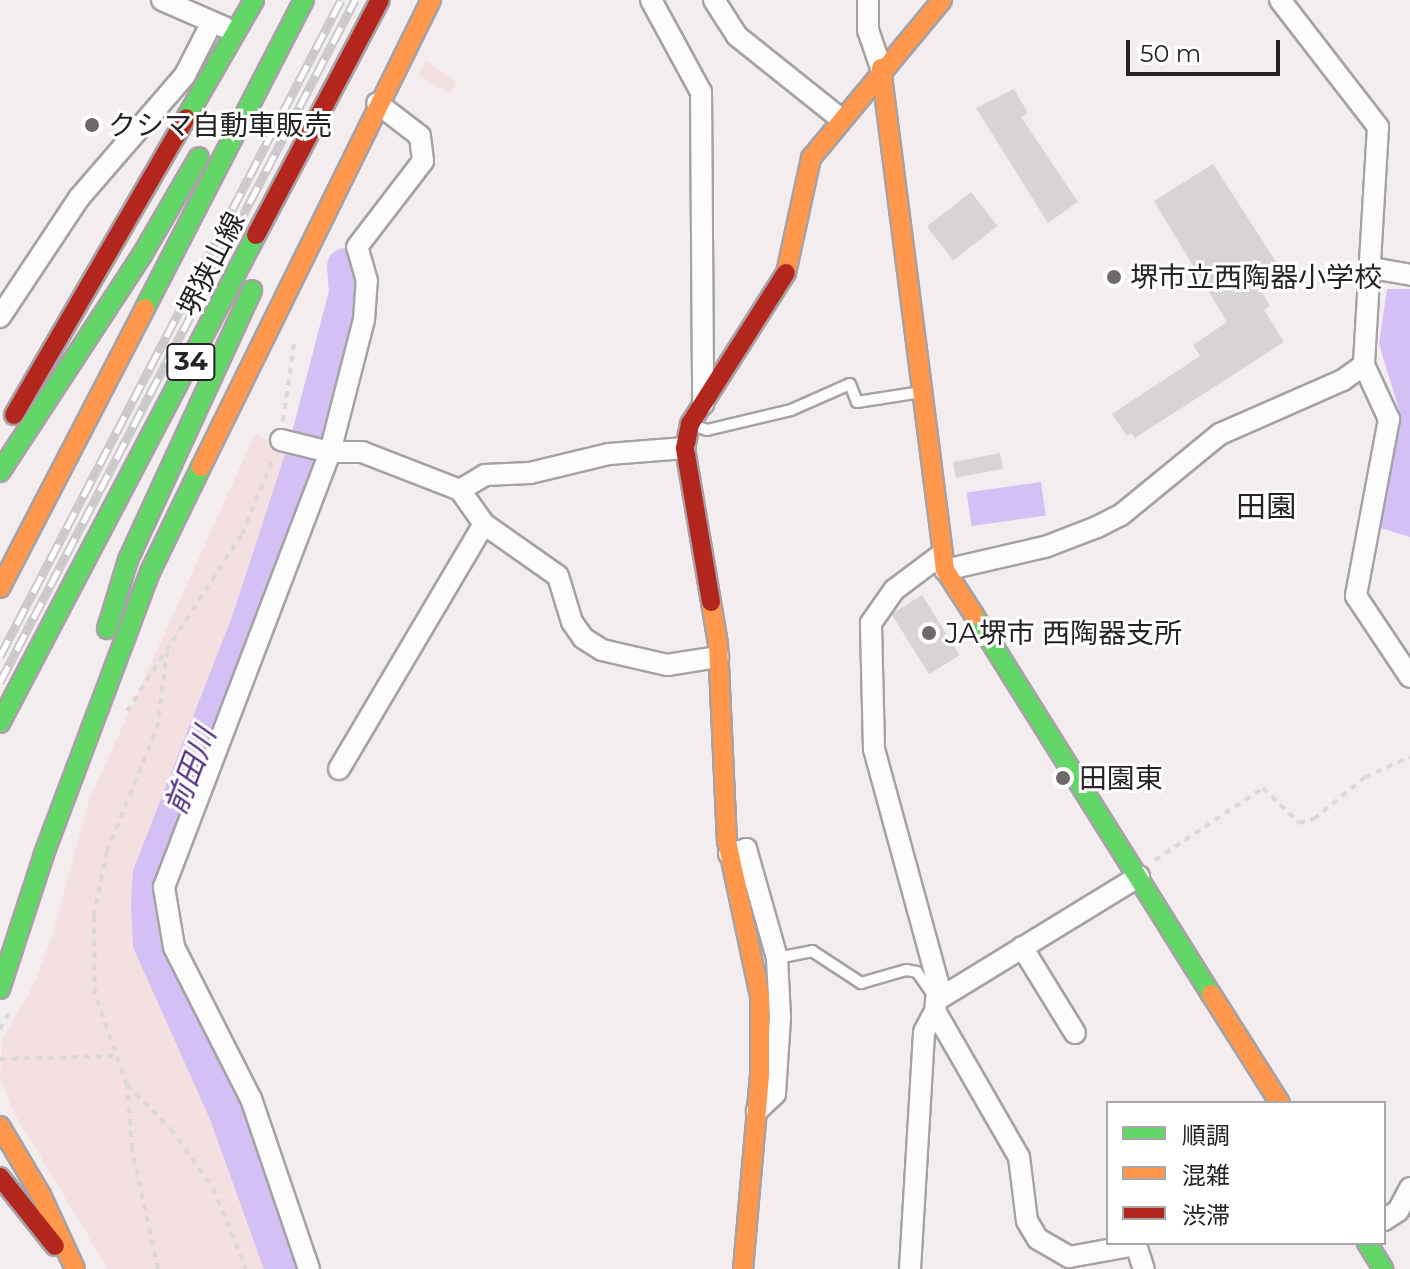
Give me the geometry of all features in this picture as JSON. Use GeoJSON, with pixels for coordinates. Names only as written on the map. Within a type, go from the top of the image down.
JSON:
{"type":"FeatureCollection","features":[{"type":"Feature","properties":{"kind":"main road"},"geometry":{"type":"LineString","coordinates":[[0,447],[15,411],[254,0]]}},
{"type":"Feature","properties":{"kind":"main road"},"geometry":{"type":"LineString","coordinates":[[0,472],[142,255],[292,0]]}},
{"type":"Feature","properties":{"kind":"main road","name":"堺狭山線"},"geometry":{"type":"LineString","coordinates":[[0,588],[304,0]]}},
{"type":"Feature","properties":{"kind":"main road","name":"堺狭山線"},"geometry":{"type":"LineString","coordinates":[[0,723],[380,0]]}},
{"type":"Feature","properties":{"kind":"main road"},"geometry":{"type":"LineString","coordinates":[[44,854],[150,572],[377,103],[431,0]]}},
{"type":"Feature","properties":{"kind":"main road"},"geometry":{"type":"LineString","coordinates":[[743,1269],[757,1111],[760,996],[729,854],[718,657],[685,448],[690,424],[785,276],[811,158],[881,68],[942,0]]}},
{"type":"Feature","properties":{"kind":"main road"},"geometry":{"type":"LineString","coordinates":[[881,68],[943,562],[1279,1101]]}},
{"type":"Feature","properties":{"kind":"main road"},"geometry":{"type":"LineString","coordinates":[[0,989],[17,949],[128,560],[261,270],[302,148]]}},
{"type":"Feature","properties":{"kind":"main road"},"geometry":{"type":"LineString","coordinates":[[0,1126],[41,1195],[71,1268]]}},
{"type":"Feature","properties":{"kind":"main road"},"geometry":{"type":"LineString","coordinates":[[0,1177],[22,1210],[71,1268]]}},
{"type":"Feature","properties":{"kind":"main road"},"geometry":{"type":"LineString","coordinates":[[1368,1245],[1383,1269]]}},
{"type":"Feature","properties":{"kind":"street"},"geometry":{"type":"LineString","coordinates":[[162,0],[238,32]]}},
{"type":"Feature","properties":{"kind":"street"},"geometry":{"type":"LineString","coordinates":[[651,0],[701,92],[703,404]]}},
{"type":"Feature","properties":{"kind":"street"},"geometry":{"type":"LineString","coordinates":[[714,0],[737,36],[841,119]]}},
{"type":"Feature","properties":{"kind":"street"},"geometry":{"type":"LineString","coordinates":[[868,0],[868,30],[881,68]]}},
{"type":"Feature","properties":{"kind":"street"},"geometry":{"type":"LineString","coordinates":[[1280,0],[1378,127],[1364,365],[1389,419],[1356,596],[1410,677]]}},
{"type":"Feature","properties":{"kind":"street"},"geometry":{"type":"LineString","coordinates":[[0,317],[79,198],[185,75],[212,22]]}},
{"type":"Feature","properties":{"kind":"street"},"geometry":{"type":"LineString","coordinates":[[309,1269],[251,1099],[174,947],[164,887],[330,452],[364,320],[367,281],[357,247],[423,161],[420,136],[377,103]]}},
{"type":"Feature","properties":{"kind":"street"},"geometry":{"type":"LineString","coordinates":[[1372,268],[1410,275]]}},
{"type":"Feature","properties":{"kind":"street"},"geometry":{"type":"LineString","coordinates":[[910,1269],[924,1032],[936,1006],[935,968],[874,749],[871,623],[894,590],[943,562],[1045,547],[1097,527],[1121,515],[1220,434],[1343,380],[1364,365]]}},
{"type":"Feature","properties":{"kind":"street"},"geometry":{"type":"LineString","coordinates":[[287,441],[330,452],[362,452],[460,490],[484,524],[558,576],[572,622],[583,638],[602,650],[667,665],[718,657]]}},
{"type":"Feature","properties":{"kind":"street"},"geometry":{"type":"LineString","coordinates":[[460,490],[485,475],[530,473],[609,454],[685,448]]}},
{"type":"Feature","properties":{"kind":"street"},"geometry":{"type":"LineString","coordinates":[[339,769],[484,524]]}},
{"type":"Feature","properties":{"kind":"street"},"geometry":{"type":"LineString","coordinates":[[729,854],[746,849],[777,958],[780,1018],[775,1094],[757,1111]]}},
{"type":"Feature","properties":{"kind":"street"},"geometry":{"type":"LineString","coordinates":[[936,1006],[1137,874]]}},
{"type":"Feature","properties":{"kind":"street"},"geometry":{"type":"LineString","coordinates":[[1022,947],[1075,1033]]}},
{"type":"Feature","properties":{"kind":"street"},"geometry":{"type":"LineString","coordinates":[[936,1006],[1019,1157],[1027,1221],[1038,1239],[1069,1257],[1136,1245],[1144,1269]]}},
{"type":"Feature","properties":{"kind":"street"},"geometry":{"type":"LineString","coordinates":[[1386,1219],[1398,1211],[1410,1188]]}},
{"type":"Feature","properties":{"kind":"lane"},"geometry":{"type":"LineString","coordinates":[[690,424],[707,430],[791,410],[850,384],[857,402],[923,392]]}},
{"type":"Feature","properties":{"kind":"lane"},"geometry":{"type":"LineString","coordinates":[[777,958],[812,951],[861,983],[906,970],[917,972],[936,1006]]}},
{"type":"Feature","properties":{"kind":"path"},"geometry":{"type":"LineString","coordinates":[[124,716],[242,534],[287,441],[297,332]]}},
{"type":"Feature","properties":{"kind":"path"},"geometry":{"type":"LineString","coordinates":[[158,1269],[132,1149],[127,1085],[95,994],[94,916],[107,851],[157,728],[170,659],[167,653]]}},
{"type":"Feature","properties":{"kind":"path"},"geometry":{"type":"LineString","coordinates":[[1137,874],[1263,788],[1299,823],[1314,819],[1365,777],[1410,757]]}},
{"type":"Feature","properties":{"kind":"path"},"geometry":{"type":"LineString","coordinates":[[0,1029],[16,1001]]}},
{"type":"Feature","properties":{"kind":"path"},"geometry":{"type":"LineString","coordinates":[[0,1059],[117,1056]]}},
{"type":"Feature","properties":{"kind":"path"},"geometry":{"type":"LineString","coordinates":[[127,1085],[171,1129],[213,1188],[246,1269]]}},
{"type":"Feature","properties":{"kind":"shaded area"},"geometry":{"type":"Polygon","coordinates":[[[426,60],[457,82],[450,94],[418,75],[426,60]]]}},
{"type":"Feature","properties":{"kind":"shaded area"},"geometry":{"type":"Polygon","coordinates":[[[1387,289],[1410,289],[1410,537],[1377,527],[1399,410],[1379,344],[1387,289]]]}},
{"type":"Feature","properties":{"kind":"shaded area"},"geometry":{"type":"Polygon","coordinates":[[[255,434],[297,453],[136,882],[144,955],[214,1104],[275,1269],[108,1269],[13,1111],[0,1078],[2,1041],[35,982],[53,933],[89,800],[255,434]]]}},
{"type":"Feature","properties":{"kind":"shaded area"},"geometry":{"type":"Polygon","coordinates":[[[1041,482],[1046,516],[971,526],[967,492],[1041,482]]]}},
{"type":"Feature","properties":{"kind":"building"},"geometry":{"type":"Polygon","coordinates":[[[1014,89],[1028,113],[1021,117],[1078,202],[1048,223],[976,108],[1014,89]]]}},
{"type":"Feature","properties":{"kind":"building"},"geometry":{"type":"Polygon","coordinates":[[[1213,164],[1282,271],[1258,286],[1270,306],[1264,310],[1284,342],[1135,438],[1131,433],[1127,436],[1112,414],[1200,356],[1193,345],[1227,322],[1154,201],[1213,164]]]}},
{"type":"Feature","properties":{"kind":"building"},"geometry":{"type":"Polygon","coordinates":[[[971,192],[997,226],[953,260],[927,226],[971,192]]]}},
{"type":"Feature","properties":{"kind":"building"},"geometry":{"type":"Polygon","coordinates":[[[1000,453],[1003,469],[956,478],[953,462],[1000,453]]]}},
{"type":"Feature","properties":{"kind":"building","name":"JA堺市 西陶器支所"},"geometry":{"type":"Polygon","coordinates":[[[922,595],[960,655],[929,674],[891,614],[922,595]]]}},
{"type":"Feature","properties":{"kind":"waterway","name":"前田川"},"geometry":{"type":"LineString","coordinates":[[283,1269],[226,1111],[151,943],[151,874],[250,620],[310,435],[347,293],[345,266]]}},
{"type":"Feature","properties":{"kind":"railway"},"geometry":{"type":"LineString","coordinates":[[0,656],[341,0]]}},
{"type":"Feature","properties":{"kind":"railway"},"geometry":{"type":"LineString","coordinates":[[0,682],[355,0]]}},
{"type":"Feature","properties":{"kind":"traffic: fast"},"geometry":{"type":"LineString","coordinates":[[186,118],[254,0]]}},
{"type":"Feature","properties":{"kind":"traffic: fast"},"geometry":{"type":"LineString","coordinates":[[145,308],[304,0]]}},
{"type":"Feature","properties":{"kind":"traffic: fast"},"geometry":{"type":"LineString","coordinates":[[0,472],[142,255],[199,157]]}},
{"type":"Feature","properties":{"kind":"traffic: fast"},"geometry":{"type":"LineString","coordinates":[[0,723],[256,235]]}},
{"type":"Feature","properties":{"kind":"traffic: fast"},"geometry":{"type":"LineString","coordinates":[[107,629],[128,560],[252,290]]}},
{"type":"Feature","properties":{"kind":"traffic: fast"},"geometry":{"type":"LineString","coordinates":[[0,989],[44,854],[150,572],[201,467]]}},
{"type":"Feature","properties":{"kind":"traffic: fast"},"geometry":{"type":"LineString","coordinates":[[974,615],[1211,994]]}},
{"type":"Feature","properties":{"kind":"traffic: fast"},"geometry":{"type":"LineString","coordinates":[[1368,1245],[1383,1269]]}},
{"type":"Feature","properties":{"kind":"traffic: slow"},"geometry":{"type":"LineString","coordinates":[[201,467],[431,0]]}},
{"type":"Feature","properties":{"kind":"traffic: slow"},"geometry":{"type":"LineString","coordinates":[[786,273],[811,158],[942,0]]}},
{"type":"Feature","properties":{"kind":"traffic: slow"},"geometry":{"type":"LineString","coordinates":[[881,68],[945,570],[974,615]]}},
{"type":"Feature","properties":{"kind":"traffic: slow"},"geometry":{"type":"LineString","coordinates":[[0,588],[145,308]]}},
{"type":"Feature","properties":{"kind":"traffic: slow"},"geometry":{"type":"LineString","coordinates":[[711,602],[718,644],[727,841],[760,996],[760,1075],[743,1269]]}},
{"type":"Feature","properties":{"kind":"traffic: slow"},"geometry":{"type":"LineString","coordinates":[[1211,994],[1279,1101]]}},
{"type":"Feature","properties":{"kind":"traffic: slow"},"geometry":{"type":"LineString","coordinates":[[0,1126],[41,1195],[75,1269]]}},
{"type":"Feature","properties":{"kind":"traffic: jam"},"geometry":{"type":"LineString","coordinates":[[256,235],[380,0]]}},
{"type":"Feature","properties":{"kind":"traffic: jam"},"geometry":{"type":"LineString","coordinates":[[14,415],[186,118]]}},
{"type":"Feature","properties":{"kind":"traffic: jam"},"geometry":{"type":"LineString","coordinates":[[711,602],[685,448],[690,424],[786,273]]}},
{"type":"Feature","properties":{"kind":"traffic: jam"},"geometry":{"type":"LineString","coordinates":[[0,1177],[55,1246]]}},
{"type":"Feature","properties":{"kind":"place","name":"クシマ自動車販売"},"geometry":{"type":"Point","coordinates":[92,125]}},
{"type":"Feature","properties":{"kind":"place","name":"堺市立西陶器小学校"},"geometry":{"type":"Point","coordinates":[1114,277]}},
{"type":"Feature","properties":{"kind":"place","name":"JA堺市 西陶器支所"},"geometry":{"type":"Point","coordinates":[929,633]}},
{"type":"Feature","properties":{"kind":"place","name":"田園東"},"geometry":{"type":"Point","coordinates":[1063,778]}},
{"type":"Feature","properties":{"kind":"district","name":"田園"},"geometry":{"type":"Point","coordinates":[1266,507]}}]}
